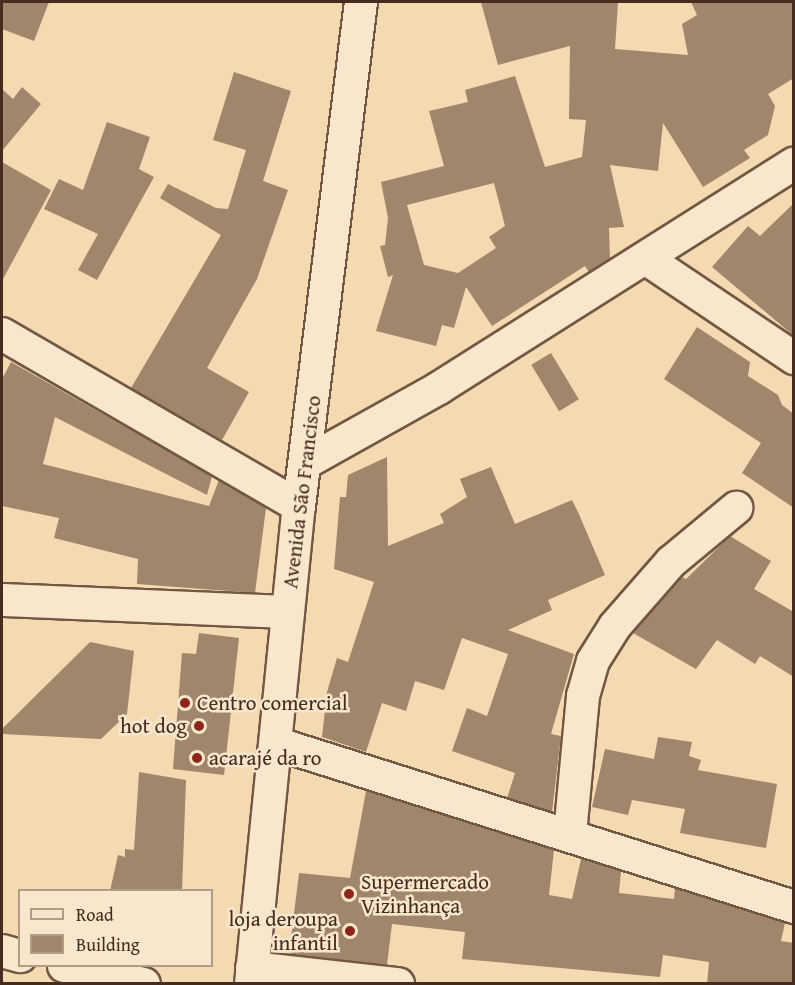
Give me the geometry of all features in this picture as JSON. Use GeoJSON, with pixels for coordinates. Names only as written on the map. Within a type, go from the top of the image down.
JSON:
{"type":"FeatureCollection","features":[{"type":"Feature","properties":{"kind":"street","name":"Avenida São Francisco"},"geometry":{"type":"LineString","coordinates":[[251,976],[278,744],[299,506],[361,2]]}},
{"type":"Feature","properties":{"kind":"street"},"geometry":{"type":"LineString","coordinates":[[305,463],[439,388],[648,260],[794,164]]}},
{"type":"Feature","properties":{"kind":"street"},"geometry":{"type":"LineString","coordinates":[[648,260],[794,358]]}},
{"type":"Feature","properties":{"kind":"street"},"geometry":{"type":"LineString","coordinates":[[2,334],[299,506]]}},
{"type":"Feature","properties":{"kind":"street"},"geometry":{"type":"LineString","coordinates":[[570,834],[583,696],[593,661],[615,626],[671,562],[736,508]]}},
{"type":"Feature","properties":{"kind":"street"},"geometry":{"type":"LineString","coordinates":[[2,600],[288,612]]}},
{"type":"Feature","properties":{"kind":"street"},"geometry":{"type":"LineString","coordinates":[[278,744],[794,906]]}},
{"type":"Feature","properties":{"kind":"street"},"geometry":{"type":"LineString","coordinates":[[2,951],[18,955]]}},
{"type":"Feature","properties":{"kind":"street"},"geometry":{"type":"LineString","coordinates":[[68,967],[144,984]]}},
{"type":"Feature","properties":{"kind":"street"},"geometry":{"type":"LineString","coordinates":[[251,976],[398,984]]}},
{"type":"Feature","properties":{"kind":"building"},"geometry":{"type":"Polygon","coordinates":[[[2,2],[49,2],[34,41],[2,29],[2,2]]]}},
{"type":"Feature","properties":{"kind":"building"},"geometry":{"type":"Polygon","coordinates":[[[481,2],[618,2],[615,49],[688,55],[682,24],[697,15],[691,2],[794,2],[794,78],[768,94],[775,106],[768,135],[744,150],[750,158],[703,187],[663,123],[658,171],[610,165],[624,227],[609,228],[610,259],[589,272],[585,266],[492,326],[466,287],[454,328],[442,325],[436,346],[376,331],[393,275],[388,277],[380,246],[385,245],[388,218],[381,182],[444,166],[429,111],[468,102],[465,90],[515,76],[545,167],[582,157],[586,120],[569,119],[570,46],[498,65],[481,2]],[[494,183],[407,205],[424,265],[458,273],[496,248],[489,237],[505,226],[494,183]]]}},
{"type":"Feature","properties":{"kind":"building"},"geometry":{"type":"Polygon","coordinates":[[[234,72],[291,91],[263,181],[288,190],[257,279],[207,368],[249,392],[222,440],[131,388],[221,235],[160,198],[168,184],[216,208],[228,209],[246,150],[213,140],[234,72]]]}},
{"type":"Feature","properties":{"kind":"building"},"geometry":{"type":"Polygon","coordinates":[[[22,87],[41,104],[2,151],[2,89],[13,99],[22,87]]]}},
{"type":"Feature","properties":{"kind":"building"},"geometry":{"type":"Polygon","coordinates":[[[107,122],[150,137],[139,169],[154,177],[97,280],[78,270],[98,234],[44,209],[59,179],[83,190],[107,122]]]}},
{"type":"Feature","properties":{"kind":"building"},"geometry":{"type":"Polygon","coordinates":[[[2,162],[51,190],[2,281],[2,162]]]}},
{"type":"Feature","properties":{"kind":"building"},"geometry":{"type":"Polygon","coordinates":[[[794,203],[794,336],[712,267],[748,226],[760,236],[794,203]]]}},
{"type":"Feature","properties":{"kind":"building"},"geometry":{"type":"Polygon","coordinates":[[[697,327],[750,362],[748,376],[778,395],[782,405],[794,414],[794,508],[742,473],[761,443],[664,379],[697,327]]]}},
{"type":"Feature","properties":{"kind":"building"},"geometry":{"type":"Polygon","coordinates":[[[551,353],[579,399],[559,411],[531,365],[551,353]]]}},
{"type":"Feature","properties":{"kind":"building"},"geometry":{"type":"Polygon","coordinates":[[[11,362],[212,476],[207,495],[55,417],[43,464],[209,506],[219,480],[266,508],[255,593],[137,584],[138,559],[54,538],[59,518],[2,506],[2,379],[11,362]]]}},
{"type":"Feature","properties":{"kind":"building"},"geometry":{"type":"Polygon","coordinates":[[[387,457],[388,546],[444,523],[440,514],[467,497],[460,479],[491,467],[515,524],[572,500],[578,512],[605,575],[548,600],[552,610],[508,630],[574,654],[551,734],[561,736],[552,812],[507,798],[515,773],[452,751],[467,708],[487,716],[508,654],[462,638],[444,690],[415,681],[406,711],[382,703],[366,752],[322,737],[327,692],[337,658],[348,662],[374,582],[334,569],[340,497],[346,497],[348,475],[387,457]]]}},
{"type":"Feature","properties":{"kind":"building"},"geometry":{"type":"Polygon","coordinates":[[[730,536],[771,561],[754,589],[794,612],[794,677],[760,656],[755,664],[717,640],[696,669],[633,633],[682,577],[686,579],[730,536]]]}},
{"type":"Feature","properties":{"kind":"building"},"geometry":{"type":"Polygon","coordinates":[[[199,633],[239,638],[224,775],[173,769],[182,653],[196,654],[199,633]]]}},
{"type":"Feature","properties":{"kind":"building"},"geometry":{"type":"Polygon","coordinates":[[[90,642],[134,651],[127,714],[101,739],[2,734],[2,729],[90,642]]]}},
{"type":"Feature","properties":{"kind":"building"},"geometry":{"type":"Polygon","coordinates":[[[658,737],[692,742],[689,756],[701,760],[698,770],[777,784],[766,848],[680,833],[685,809],[632,800],[628,815],[592,807],[605,749],[654,759],[658,737]]]}},
{"type":"Feature","properties":{"kind":"building"},"geometry":{"type":"Polygon","coordinates":[[[139,772],[186,780],[182,889],[110,889],[118,855],[125,857],[125,849],[134,850],[139,772]]]}},
{"type":"Feature","properties":{"kind":"building"},"geometry":{"type":"Polygon","coordinates":[[[366,791],[554,850],[549,895],[572,899],[581,859],[621,871],[619,893],[674,899],[675,888],[785,923],[781,941],[794,943],[794,984],[707,984],[709,962],[663,955],[660,977],[462,959],[465,932],[392,924],[387,965],[289,954],[299,873],[350,878],[366,791]]]}},
{"type":"Feature","properties":{"kind":"place","name":"Centro comercial"},"geometry":{"type":"Point","coordinates":[185,703]}},
{"type":"Feature","properties":{"kind":"place","name":"hot dog"},"geometry":{"type":"Point","coordinates":[199,726]}},
{"type":"Feature","properties":{"kind":"place","name":"acarajé da ro"},"geometry":{"type":"Point","coordinates":[197,758]}},
{"type":"Feature","properties":{"kind":"place","name":"Supermercado Vizinhança"},"geometry":{"type":"Point","coordinates":[349,894]}},
{"type":"Feature","properties":{"kind":"place","name":"loja deroupa infantil"},"geometry":{"type":"Point","coordinates":[350,931]}}]}
